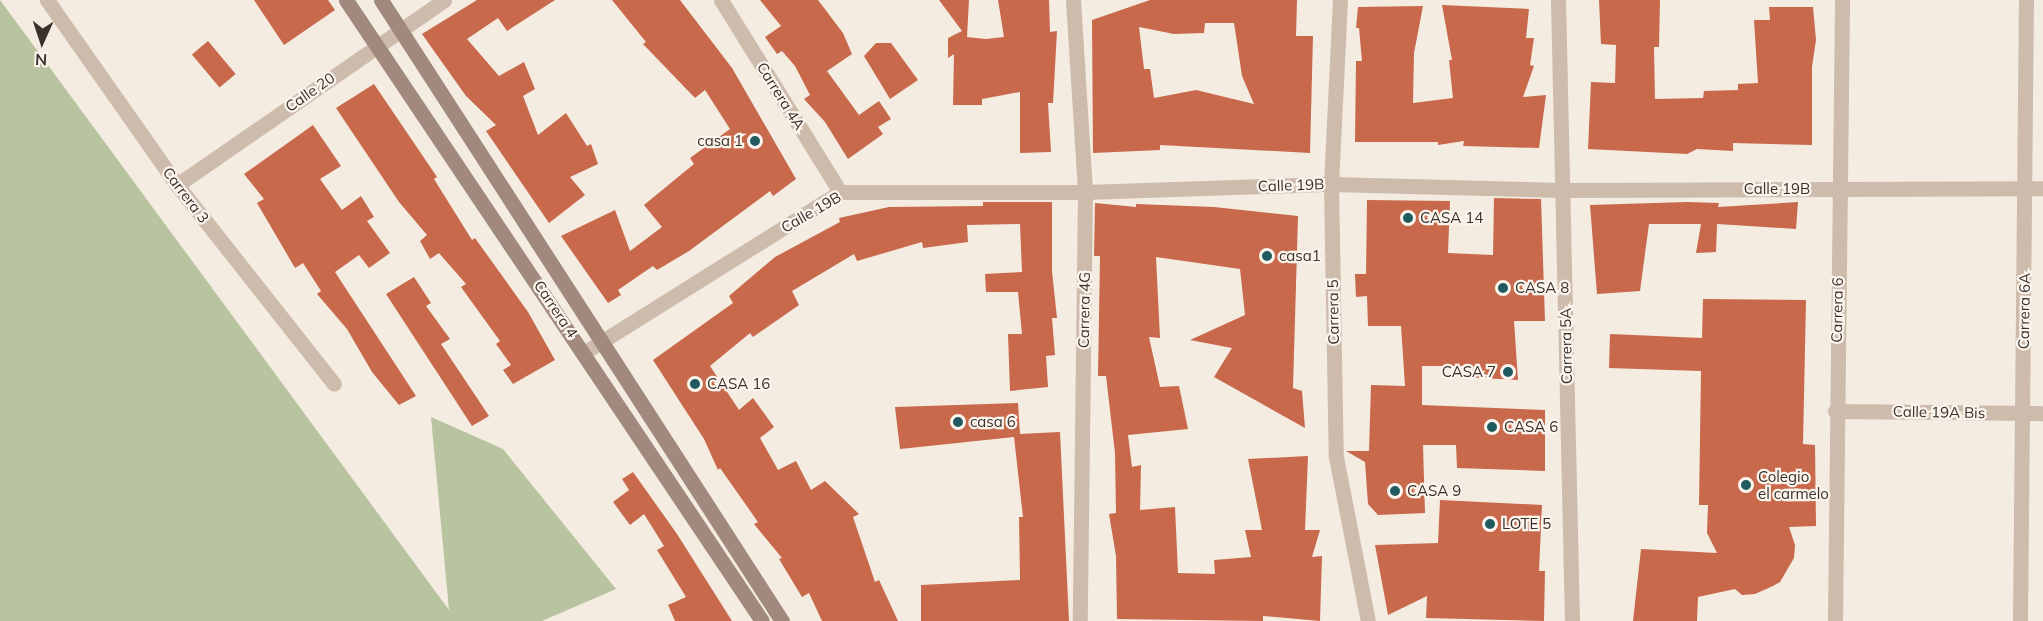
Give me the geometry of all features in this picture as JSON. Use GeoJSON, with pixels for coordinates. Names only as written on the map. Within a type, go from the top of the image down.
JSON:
{"type":"FeatureCollection","features":[{"type":"Feature","properties":{"kind":"main road","name":"Carrera 4"},"geometry":{"type":"LineString","coordinates":[[346,0],[585,352],[762,621]]}},
{"type":"Feature","properties":{"kind":"main road","name":"Carrera 4"},"geometry":{"type":"LineString","coordinates":[[381,0],[401,28],[599,342],[782,621]]}},
{"type":"Feature","properties":{"kind":"street","name":"Carrera 3"},"geometry":{"type":"LineString","coordinates":[[47,0],[177,185],[334,384]]}},
{"type":"Feature","properties":{"kind":"street","name":"Calle 20"},"geometry":{"type":"LineString","coordinates":[[177,185],[444,0]]}},
{"type":"Feature","properties":{"kind":"street","name":"Carrera 4A"},"geometry":{"type":"LineString","coordinates":[[721,0],[840,192]]}},
{"type":"Feature","properties":{"kind":"street"},"geometry":{"type":"LineString","coordinates":[[1073,3],[1089,0]]}},
{"type":"Feature","properties":{"kind":"street","name":"Carrera 5"},"geometry":{"type":"LineString","coordinates":[[1340,0],[1331,184],[1336,457],[1368,621]]}},
{"type":"Feature","properties":{"kind":"street","name":"Carrera 5A"},"geometry":{"type":"LineString","coordinates":[[1558,0],[1572,621]]}},
{"type":"Feature","properties":{"kind":"street","name":"Carrera 6"},"geometry":{"type":"LineString","coordinates":[[1835,621],[1835,411],[1842,0]]}},
{"type":"Feature","properties":{"kind":"street","name":"Carrera 6A"},"geometry":{"type":"LineString","coordinates":[[2020,621],[2026,188],[2026,0]]}},
{"type":"Feature","properties":{"kind":"street","name":"Carrera 4G"},"geometry":{"type":"LineString","coordinates":[[1073,3],[1085,192],[1080,621]]}},
{"type":"Feature","properties":{"kind":"street","name":"Calle 19B"},"geometry":{"type":"LineString","coordinates":[[585,352],[840,192],[1085,192],[1331,184],[1562,190],[2043,188]]}},
{"type":"Feature","properties":{"kind":"street","name":"Calle 19A Bis"},"geometry":{"type":"LineString","coordinates":[[1835,411],[2043,413]]}},
{"type":"Feature","properties":{"kind":"green space"},"geometry":{"type":"Polygon","coordinates":[[[0,0],[449,610],[431,417],[503,449],[616,589],[542,621],[0,621],[0,0]]]}},
{"type":"Feature","properties":{"kind":"building"},"geometry":{"type":"Polygon","coordinates":[[[254,0],[328,0],[335,10],[284,45],[254,0]]]}},
{"type":"Feature","properties":{"kind":"building"},"geometry":{"type":"Polygon","coordinates":[[[477,0],[555,0],[507,31],[498,18],[467,39],[499,76],[524,62],[535,89],[523,96],[538,135],[566,113],[587,146],[591,144],[598,164],[570,177],[585,195],[549,223],[486,131],[496,125],[466,96],[422,34],[477,0]]]}},
{"type":"Feature","properties":{"kind":"building"},"geometry":{"type":"Polygon","coordinates":[[[612,0],[680,0],[732,68],[796,179],[773,196],[770,191],[689,251],[657,270],[653,266],[618,290],[621,295],[608,303],[561,236],[615,210],[630,251],[662,227],[644,205],[694,164],[690,158],[730,129],[705,90],[695,98],[643,44],[646,42],[612,0]]]}},
{"type":"Feature","properties":{"kind":"building"},"geometry":{"type":"Polygon","coordinates":[[[760,0],[818,0],[843,33],[852,54],[827,71],[859,115],[879,101],[891,119],[878,127],[883,134],[848,159],[825,122],[804,99],[810,95],[795,66],[782,51],[777,54],[765,37],[781,26],[760,0]]]}},
{"type":"Feature","properties":{"kind":"building"},"geometry":{"type":"Polygon","coordinates":[[[939,0],[969,0],[967,37],[986,39],[1004,37],[998,0],[1049,0],[1050,32],[1057,31],[1053,103],[1048,103],[1051,152],[1020,153],[1020,92],[982,99],[982,105],[953,105],[954,54],[948,58],[948,38],[962,31],[939,0]]]}},
{"type":"Feature","properties":{"kind":"building"},"geometry":{"type":"Polygon","coordinates":[[[1150,0],[1297,0],[1296,36],[1313,36],[1310,153],[1160,145],[1160,150],[1093,153],[1092,20],[1150,0]],[[1205,23],[1204,33],[1174,34],[1139,27],[1144,69],[1150,69],[1154,98],[1196,90],[1254,104],[1242,76],[1234,23],[1205,23]]]}},
{"type":"Feature","properties":{"kind":"building"},"geometry":{"type":"Polygon","coordinates":[[[1599,0],[1660,0],[1659,47],[1654,47],[1655,99],[1703,98],[1704,91],[1738,90],[1738,84],[1758,83],[1754,20],[1770,20],[1769,7],[1813,7],[1816,40],[1812,67],[1812,145],[1733,143],[1733,151],[1697,149],[1687,154],[1588,149],[1591,82],[1615,83],[1616,45],[1601,44],[1599,0]]]}},
{"type":"Feature","properties":{"kind":"building"},"geometry":{"type":"Polygon","coordinates":[[[1442,5],[1529,9],[1526,38],[1534,38],[1530,65],[1534,66],[1523,97],[1546,95],[1539,148],[1463,146],[1464,141],[1438,145],[1438,142],[1355,142],[1356,61],[1362,61],[1359,28],[1356,28],[1358,7],[1423,6],[1414,53],[1413,103],[1453,98],[1449,60],[1452,60],[1442,5]]]}},
{"type":"Feature","properties":{"kind":"building"},"geometry":{"type":"Polygon","coordinates":[[[208,41],[236,74],[220,87],[192,54],[208,41]]]}},
{"type":"Feature","properties":{"kind":"building"},"geometry":{"type":"Polygon","coordinates":[[[876,43],[891,43],[918,80],[890,99],[864,56],[876,43]]]}},
{"type":"Feature","properties":{"kind":"building"},"geometry":{"type":"Polygon","coordinates":[[[374,84],[437,177],[434,179],[472,240],[475,238],[528,312],[555,360],[513,384],[503,370],[511,365],[496,344],[500,341],[461,287],[466,284],[439,253],[430,259],[420,241],[427,235],[399,202],[336,108],[374,84]]]}},
{"type":"Feature","properties":{"kind":"building"},"geometry":{"type":"Polygon","coordinates":[[[313,125],[341,166],[320,179],[342,210],[361,196],[374,217],[367,221],[390,253],[369,268],[359,255],[335,272],[416,396],[399,405],[372,372],[347,329],[317,294],[321,291],[303,263],[295,268],[257,203],[264,199],[244,174],[313,125]]]}},
{"type":"Feature","properties":{"kind":"building"},"geometry":{"type":"Polygon","coordinates":[[[1494,198],[1541,199],[1545,321],[1514,321],[1518,380],[1463,377],[1463,366],[1422,366],[1422,405],[1545,410],[1545,471],[1457,468],[1456,445],[1423,445],[1425,513],[1378,515],[1368,504],[1365,462],[1346,451],[1369,451],[1371,385],[1405,386],[1401,326],[1368,326],[1367,296],[1356,297],[1355,274],[1366,274],[1367,200],[1450,201],[1448,253],[1493,255],[1494,198]]]}},
{"type":"Feature","properties":{"kind":"building"},"geometry":{"type":"Polygon","coordinates":[[[983,202],[1052,202],[1052,271],[1057,318],[1052,318],[1055,355],[1046,356],[1048,387],[1010,391],[1008,334],[1022,334],[1018,292],[986,292],[985,274],[1022,272],[1020,224],[967,225],[968,242],[923,248],[922,242],[857,261],[854,254],[792,291],[799,305],[753,337],[750,333],[710,366],[739,410],[753,398],[774,427],[760,438],[778,470],[796,461],[811,490],[825,481],[859,514],[853,517],[875,582],[879,580],[898,621],[822,621],[809,593],[802,597],[779,559],[782,558],[754,524],[758,522],[720,468],[718,470],[704,439],[653,360],[733,303],[729,296],[775,257],[840,222],[839,218],[889,207],[983,206],[983,202]]]}},
{"type":"Feature","properties":{"kind":"building"},"geometry":{"type":"Polygon","coordinates":[[[1798,202],[1796,229],[1717,224],[1716,252],[1696,253],[1701,224],[1649,224],[1640,291],[1597,294],[1590,205],[1719,203],[1718,207],[1798,202]]]}},
{"type":"Feature","properties":{"kind":"building"},"geometry":{"type":"Polygon","coordinates":[[[1095,203],[1136,207],[1136,204],[1214,207],[1298,216],[1293,388],[1302,391],[1305,428],[1214,377],[1232,348],[1190,340],[1245,315],[1240,269],[1156,257],[1160,338],[1149,337],[1160,387],[1179,386],[1188,429],[1128,435],[1132,467],[1141,465],[1140,510],[1175,507],[1178,573],[1215,574],[1214,560],[1251,557],[1245,530],[1262,530],[1248,459],[1308,456],[1305,530],[1320,530],[1312,557],[1322,556],[1320,621],[1263,616],[1263,621],[1117,619],[1116,556],[1109,514],[1116,513],[1115,453],[1106,376],[1098,376],[1100,256],[1094,256],[1095,203]]]}},
{"type":"Feature","properties":{"kind":"building"},"geometry":{"type":"Polygon","coordinates":[[[414,277],[431,303],[426,306],[450,339],[441,344],[489,416],[472,426],[386,294],[414,277]]]}},
{"type":"Feature","properties":{"kind":"building","name":"Colegio el carmelo"},"geometry":{"type":"Polygon","coordinates":[[[1703,299],[1806,300],[1803,444],[1815,445],[1816,526],[1789,527],[1795,545],[1794,558],[1780,582],[1773,586],[1755,594],[1742,595],[1735,589],[1698,597],[1697,621],[1633,621],[1641,549],[1717,553],[1707,533],[1708,505],[1699,505],[1701,371],[1609,368],[1610,334],[1702,338],[1703,299]]]}},
{"type":"Feature","properties":{"kind":"building"},"geometry":{"type":"Polygon","coordinates":[[[1018,403],[1020,434],[1060,432],[1069,621],[921,621],[921,585],[1020,580],[1019,517],[1023,517],[1014,437],[900,449],[895,407],[1018,403]]]}},
{"type":"Feature","properties":{"kind":"building"},"geometry":{"type":"Polygon","coordinates":[[[633,472],[677,534],[732,621],[675,621],[668,605],[686,597],[657,550],[664,546],[644,514],[630,525],[613,502],[629,490],[622,479],[633,472]]]}},
{"type":"Feature","properties":{"kind":"building"},"geometry":{"type":"Polygon","coordinates":[[[1440,500],[1542,505],[1539,571],[1545,571],[1544,621],[1426,618],[1427,596],[1388,615],[1375,545],[1438,543],[1440,500]]]}},
{"type":"Feature","properties":{"kind":"place","name":"casa 1"},"geometry":{"type":"Point","coordinates":[755,141]}},
{"type":"Feature","properties":{"kind":"place","name":"CASA 14"},"geometry":{"type":"Point","coordinates":[1408,218]}},
{"type":"Feature","properties":{"kind":"place","name":"casa1"},"geometry":{"type":"Point","coordinates":[1267,256]}},
{"type":"Feature","properties":{"kind":"place","name":"CASA 8"},"geometry":{"type":"Point","coordinates":[1503,288]}},
{"type":"Feature","properties":{"kind":"place","name":"CASA 7"},"geometry":{"type":"Point","coordinates":[1508,372]}},
{"type":"Feature","properties":{"kind":"place","name":"CASA 16"},"geometry":{"type":"Point","coordinates":[695,384]}},
{"type":"Feature","properties":{"kind":"place","name":"casa 6"},"geometry":{"type":"Point","coordinates":[958,422]}},
{"type":"Feature","properties":{"kind":"place","name":"CASA 6"},"geometry":{"type":"Point","coordinates":[1492,427]}},
{"type":"Feature","properties":{"kind":"place","name":"Colegio el carmelo"},"geometry":{"type":"Point","coordinates":[1746,485]}},
{"type":"Feature","properties":{"kind":"place","name":"CASA 9"},"geometry":{"type":"Point","coordinates":[1395,491]}},
{"type":"Feature","properties":{"kind":"place","name":"LOTE 5"},"geometry":{"type":"Point","coordinates":[1490,524]}}]}
